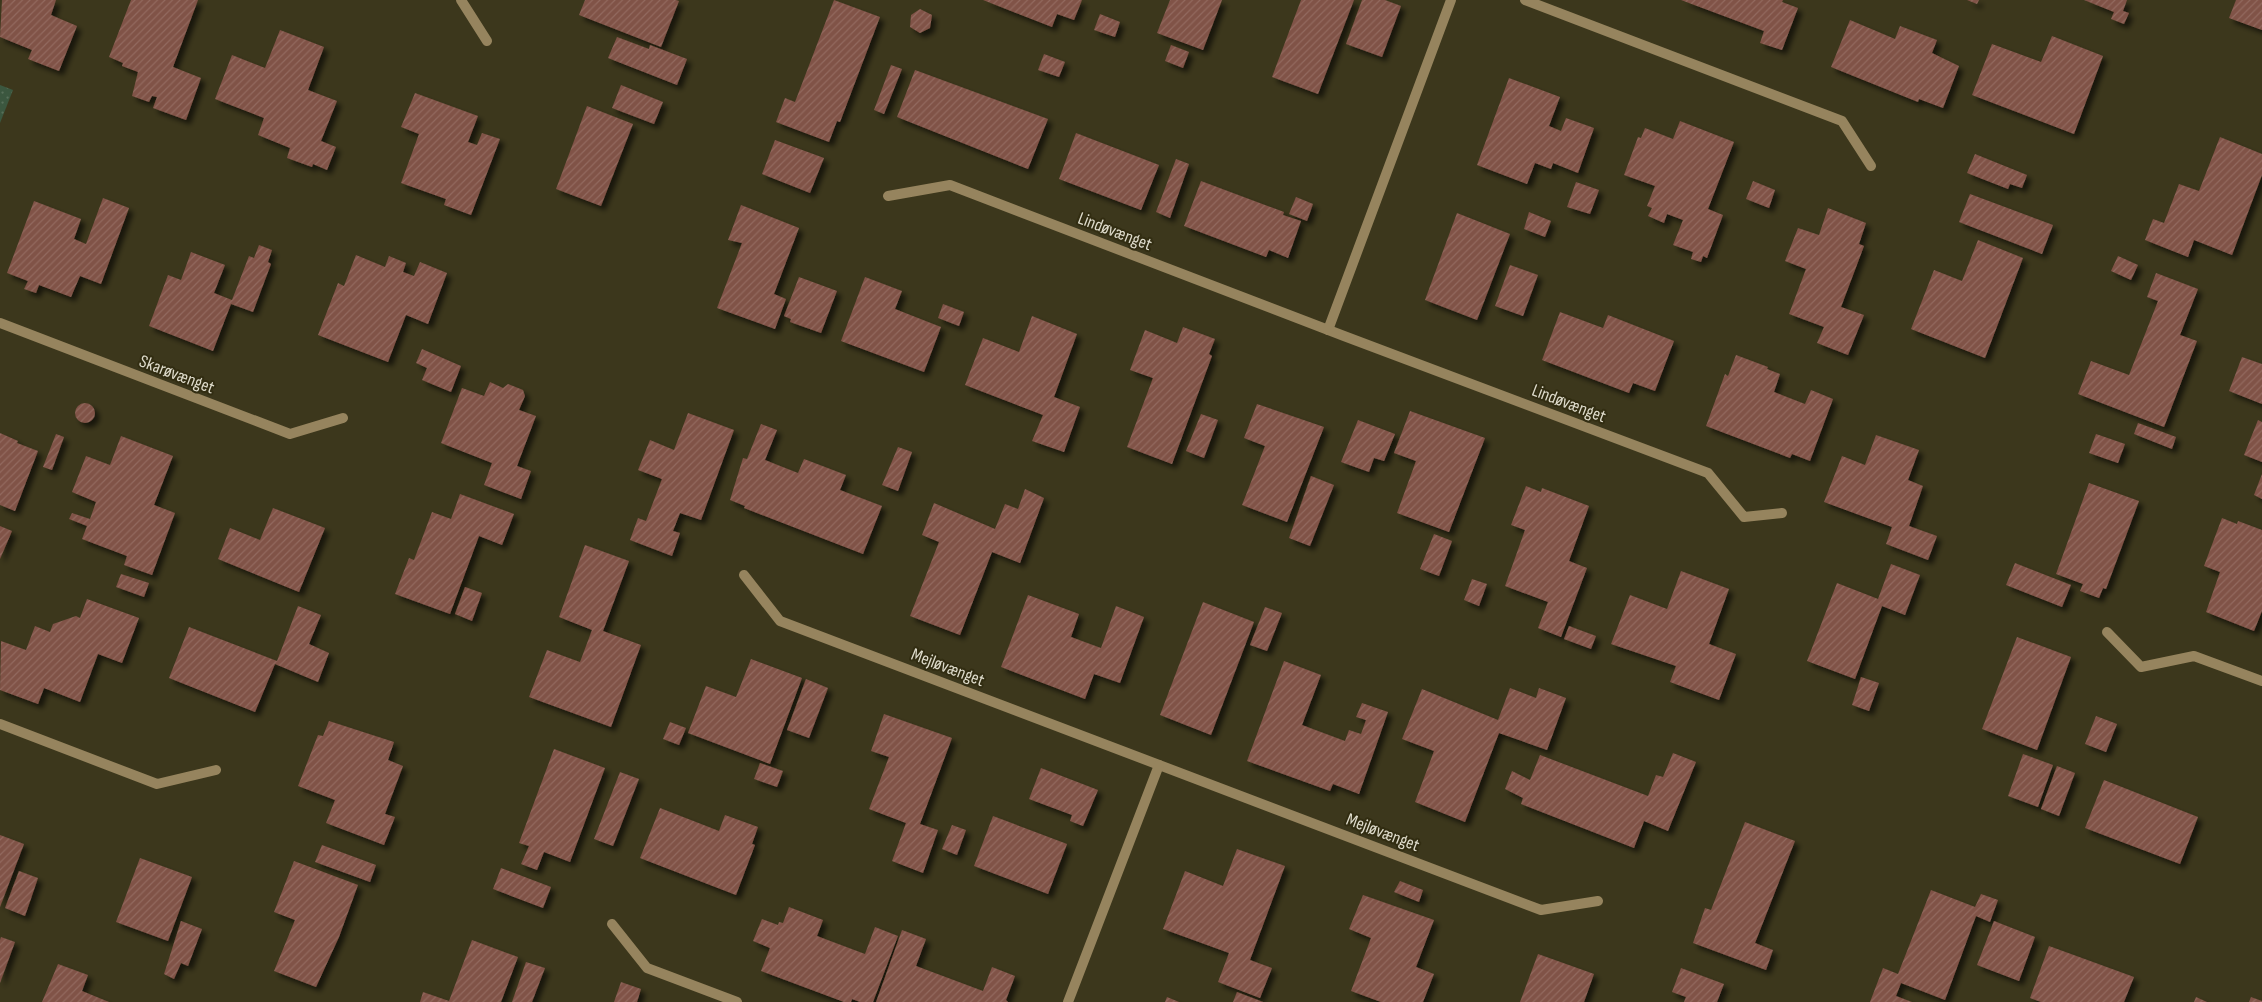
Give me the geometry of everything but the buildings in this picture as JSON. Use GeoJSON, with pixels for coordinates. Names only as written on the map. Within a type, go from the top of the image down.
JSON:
{"type":"FeatureCollection","features":[{"type":"Feature","properties":{"kind":"street"},"geometry":{"type":"LineString","coordinates":[[461,0],[488,41]]}},
{"type":"Feature","properties":{"kind":"street"},"geometry":{"type":"LineString","coordinates":[[1328,330],[1451,0]]}},
{"type":"Feature","properties":{"kind":"street"},"geometry":{"type":"LineString","coordinates":[[1525,0],[1842,121],[1871,166]]}},
{"type":"Feature","properties":{"kind":"street","name":"Lindøvænget"},"geometry":{"type":"LineString","coordinates":[[888,196],[950,185],[1708,473],[1744,517],[1782,513]]}},
{"type":"Feature","properties":{"kind":"street","name":"Skarøvænget"},"geometry":{"type":"LineString","coordinates":[[0,323],[290,434],[343,418]]}},
{"type":"Feature","properties":{"kind":"street","name":"Mejløvænget"},"geometry":{"type":"LineString","coordinates":[[744,575],[780,621],[1541,910],[1598,901]]}},
{"type":"Feature","properties":{"kind":"street"},"geometry":{"type":"LineString","coordinates":[[2107,632],[2140,667],[2194,656],[2262,681]]}},
{"type":"Feature","properties":{"kind":"street"},"geometry":{"type":"LineString","coordinates":[[0,724],[157,784],[216,770]]}},
{"type":"Feature","properties":{"kind":"street"},"geometry":{"type":"LineString","coordinates":[[1068,1002],[1159,765]]}},
{"type":"Feature","properties":{"kind":"street"},"geometry":{"type":"LineString","coordinates":[[612,924],[647,968],[737,1002]]}},
{"type":"Feature","properties":{"kind":"green space"},"geometry":{"type":"Polygon","coordinates":[[[0,85],[13,90],[0,123],[0,85]]]}}]}
